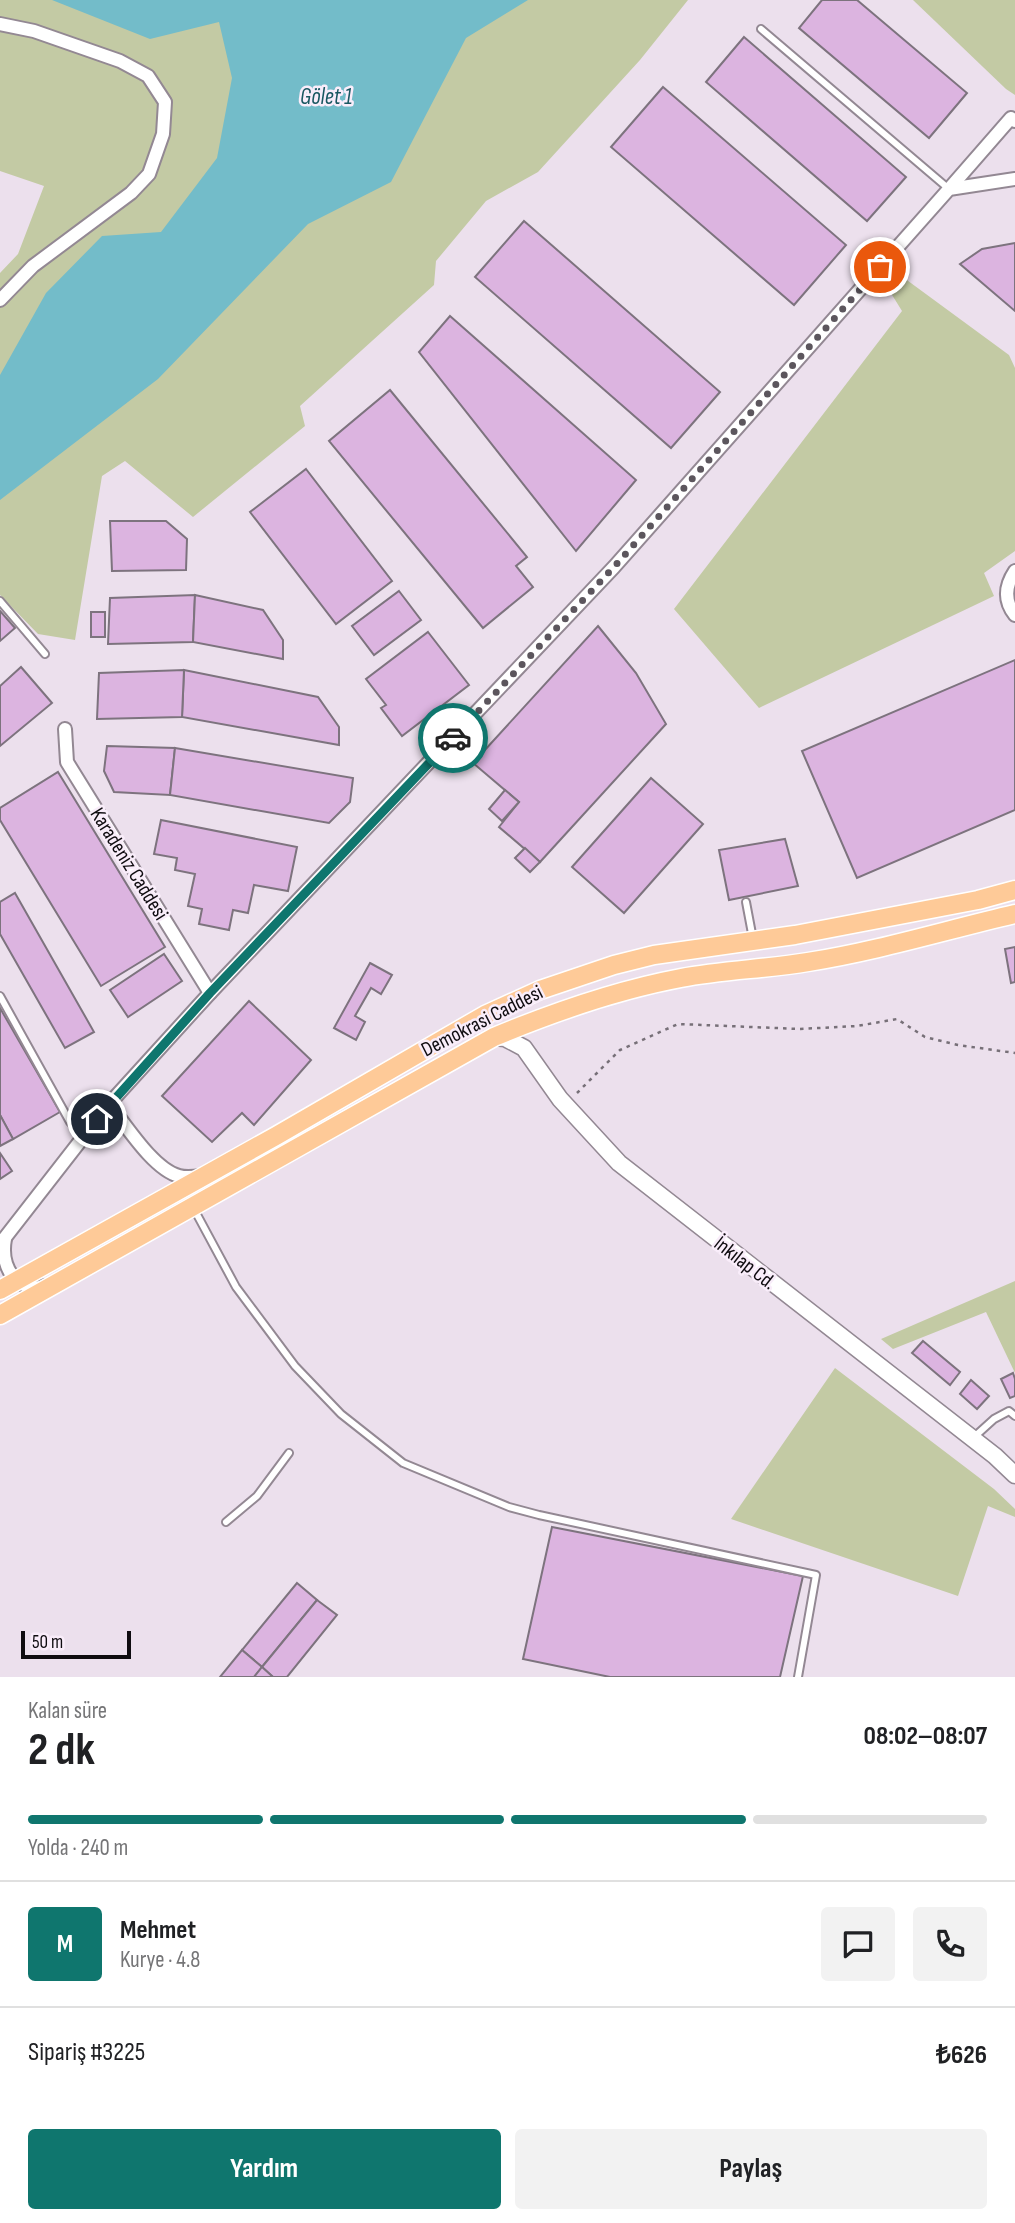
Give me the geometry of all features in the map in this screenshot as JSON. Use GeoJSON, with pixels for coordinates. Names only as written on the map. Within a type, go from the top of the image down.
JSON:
{"type":"FeatureCollection","features":[{"type":"Feature","properties":{"kind":"main road","name":"Demokrasi Caddesi"},"geometry":{"type":"LineString","coordinates":[[8,1286],[485,1015],[540,990],[614,964],[640,958],[753,941],[965,902],[1015,890]]}},
{"type":"Feature","properties":{"kind":"main road","name":"Demokrasi Caddesi"},"geometry":{"type":"LineString","coordinates":[[0,1315],[494,1037],[617,992],[712,973],[858,953],[1015,914]]}},
{"type":"Feature","properties":{"kind":"main road"},"geometry":{"type":"LineString","coordinates":[[753,941],[784,965]]}},
{"type":"Feature","properties":{"kind":"main road"},"geometry":{"type":"LineString","coordinates":[[494,1037],[529,1012],[540,990]]}},
{"type":"Feature","properties":{"kind":"street"},"geometry":{"type":"LineString","coordinates":[[0,24],[34,31],[120,61],[148,76],[166,102],[163,134],[149,174],[131,192],[33,266],[0,300]]}},
{"type":"Feature","properties":{"kind":"street"},"geometry":{"type":"LineString","coordinates":[[0,1244],[110,1104],[210,993],[614,567],[1011,118],[1015,121]]}},
{"type":"Feature","properties":{"kind":"street"},"geometry":{"type":"LineString","coordinates":[[949,189],[1015,179]]}},
{"type":"Feature","properties":{"kind":"street"},"geometry":{"type":"LineString","coordinates":[[1015,571],[1008,581],[1006,592],[1008,604],[1015,615]]}},
{"type":"Feature","properties":{"kind":"street","name":"Karadeniz Caddesi"},"geometry":{"type":"LineString","coordinates":[[65,729],[67,762],[210,993]]}},
{"type":"Feature","properties":{"kind":"street"},"geometry":{"type":"LineString","coordinates":[[534,1064],[528,1050],[528,1039],[532,1030],[548,1017]]}},
{"type":"Feature","properties":{"kind":"street","name":"İnkılap Cd."},"geometry":{"type":"LineString","coordinates":[[494,1037],[505,1038],[524,1048],[564,1105],[619,1163],[1015,1475]]}},
{"type":"Feature","properties":{"kind":"street"},"geometry":{"type":"LineString","coordinates":[[110,1104],[164,1169],[178,1176],[205,1175]]}},
{"type":"Feature","properties":{"kind":"street"},"geometry":{"type":"LineString","coordinates":[[8,1233],[0,1258],[8,1286],[32,1288],[53,1284]]}},
{"type":"Feature","properties":{"kind":"lane"},"geometry":{"type":"LineString","coordinates":[[761,29],[949,189]]}},
{"type":"Feature","properties":{"kind":"lane"},"geometry":{"type":"LineString","coordinates":[[0,601],[45,654]]}},
{"type":"Feature","properties":{"kind":"lane"},"geometry":{"type":"LineString","coordinates":[[746,902],[753,941]]}},
{"type":"Feature","properties":{"kind":"lane"},"geometry":{"type":"LineString","coordinates":[[0,996],[70,1122],[85,1135]]}},
{"type":"Feature","properties":{"kind":"lane"},"geometry":{"type":"LineString","coordinates":[[193,1207],[236,1287],[295,1366],[341,1415],[403,1463],[509,1507],[539,1516],[816,1574],[798,1677]]}},
{"type":"Feature","properties":{"kind":"lane"},"geometry":{"type":"LineString","coordinates":[[972,1439],[994,1419],[1009,1410],[1015,1416]]}},
{"type":"Feature","properties":{"kind":"lane"},"geometry":{"type":"LineString","coordinates":[[226,1522],[257,1496],[289,1453]]}},
{"type":"Feature","properties":{"kind":"path"},"geometry":{"type":"LineString","coordinates":[[564,1105],[620,1050],[678,1024],[800,1029],[857,1026],[897,1019],[925,1037],[958,1045],[1015,1053]]}},
{"type":"Feature","properties":{"kind":"green space"},"geometry":{"type":"Polygon","coordinates":[[[0,0],[688,0],[640,60],[538,172],[486,201],[436,261],[434,285],[300,406],[305,426],[193,517],[125,461],[102,476],[75,640],[38,634],[0,595],[0,273],[18,254],[44,186],[0,171],[0,0]]]}},
{"type":"Feature","properties":{"kind":"green space"},"geometry":{"type":"Polygon","coordinates":[[[913,0],[1015,0],[1015,95],[1006,89],[913,0]]]}},
{"type":"Feature","properties":{"kind":"green space"},"geometry":{"type":"Polygon","coordinates":[[[900,275],[1009,355],[1015,368],[1015,551],[984,573],[994,596],[759,708],[674,609],[902,311],[889,290],[900,275]]]}},
{"type":"Feature","properties":{"kind":"green space"},"geometry":{"type":"Polygon","coordinates":[[[1015,1281],[1015,1373],[986,1312],[893,1349],[881,1339],[1015,1281]]]}},
{"type":"Feature","properties":{"kind":"green space"},"geometry":{"type":"Polygon","coordinates":[[[835,1368],[994,1489],[1015,1509],[1015,1517],[988,1506],[958,1596],[731,1519],[835,1368]]]}},
{"type":"Feature","properties":{"kind":"water","name":"Gölet 1"},"geometry":{"type":"Polygon","coordinates":[[[52,0],[528,0],[466,38],[391,182],[308,224],[158,379],[0,500],[0,375],[46,293],[102,236],[161,232],[217,158],[232,78],[219,22],[150,39],[52,0]]]}},
{"type":"Feature","properties":{"kind":"building"},"geometry":{"type":"Polygon","coordinates":[[[822,0],[857,0],[967,93],[929,138],[799,28],[822,0]]]}},
{"type":"Feature","properties":{"kind":"building"},"geometry":{"type":"Polygon","coordinates":[[[744,37],[906,177],[867,221],[706,82],[744,37]]]}},
{"type":"Feature","properties":{"kind":"building"},"geometry":{"type":"Polygon","coordinates":[[[663,87],[846,245],[794,305],[611,147],[663,87]]]}},
{"type":"Feature","properties":{"kind":"building"},"geometry":{"type":"Polygon","coordinates":[[[524,221],[720,392],[671,448],[475,277],[524,221]]]}},
{"type":"Feature","properties":{"kind":"building"},"geometry":{"type":"Polygon","coordinates":[[[1015,243],[1015,311],[960,264],[982,249],[1015,243]]]}},
{"type":"Feature","properties":{"kind":"building"},"geometry":{"type":"Polygon","coordinates":[[[450,316],[636,480],[576,551],[419,352],[450,316]]]}},
{"type":"Feature","properties":{"kind":"building"},"geometry":{"type":"Polygon","coordinates":[[[390,390],[527,557],[516,566],[533,587],[483,628],[329,441],[390,390]]]}},
{"type":"Feature","properties":{"kind":"building"},"geometry":{"type":"Polygon","coordinates":[[[306,469],[392,581],[336,624],[250,512],[306,469]]]}},
{"type":"Feature","properties":{"kind":"building"},"geometry":{"type":"Polygon","coordinates":[[[110,521],[166,521],[187,539],[186,570],[112,571],[110,521]]]}},
{"type":"Feature","properties":{"kind":"building"},"geometry":{"type":"Polygon","coordinates":[[[399,591],[421,620],[374,655],[352,626],[399,591]]]}},
{"type":"Feature","properties":{"kind":"building"},"geometry":{"type":"Polygon","coordinates":[[[195,595],[193,642],[108,644],[110,598],[195,595]]]}},
{"type":"Feature","properties":{"kind":"building"},"geometry":{"type":"Polygon","coordinates":[[[195,595],[263,610],[283,640],[283,659],[193,642],[195,595]]]}},
{"type":"Feature","properties":{"kind":"building"},"geometry":{"type":"Polygon","coordinates":[[[0,611],[15,628],[0,641],[0,611]]]}},
{"type":"Feature","properties":{"kind":"building"},"geometry":{"type":"Polygon","coordinates":[[[91,612],[105,612],[105,637],[91,637],[91,612]]]}},
{"type":"Feature","properties":{"kind":"building"},"geometry":{"type":"Polygon","coordinates":[[[598,626],[636,673],[666,724],[540,862],[499,827],[519,802],[473,763],[598,626]]]}},
{"type":"Feature","properties":{"kind":"building"},"geometry":{"type":"Polygon","coordinates":[[[428,632],[469,685],[402,736],[381,708],[386,705],[366,679],[428,632]]]}},
{"type":"Feature","properties":{"kind":"building"},"geometry":{"type":"Polygon","coordinates":[[[1015,660],[1015,810],[857,878],[802,751],[1015,660]]]}},
{"type":"Feature","properties":{"kind":"building"},"geometry":{"type":"Polygon","coordinates":[[[21,667],[52,703],[0,746],[0,686],[21,667]]]}},
{"type":"Feature","properties":{"kind":"building"},"geometry":{"type":"Polygon","coordinates":[[[184,670],[318,697],[339,727],[339,745],[182,717],[184,670]]]}},
{"type":"Feature","properties":{"kind":"building"},"geometry":{"type":"Polygon","coordinates":[[[184,670],[182,717],[97,719],[99,673],[184,670]]]}},
{"type":"Feature","properties":{"kind":"building"},"geometry":{"type":"Polygon","coordinates":[[[107,746],[175,748],[170,795],[114,792],[104,771],[107,746]]]}},
{"type":"Feature","properties":{"kind":"building"},"geometry":{"type":"Polygon","coordinates":[[[175,748],[353,778],[350,802],[329,823],[170,795],[175,748]]]}},
{"type":"Feature","properties":{"kind":"building"},"geometry":{"type":"Polygon","coordinates":[[[58,772],[165,947],[101,986],[0,820],[0,808],[58,772]]]}},
{"type":"Feature","properties":{"kind":"building"},"geometry":{"type":"Polygon","coordinates":[[[651,778],[703,824],[624,913],[572,867],[651,778]]]}},
{"type":"Feature","properties":{"kind":"building"},"geometry":{"type":"Polygon","coordinates":[[[505,790],[519,802],[502,821],[489,809],[505,790]]]}},
{"type":"Feature","properties":{"kind":"building"},"geometry":{"type":"Polygon","coordinates":[[[161,820],[297,847],[288,891],[254,885],[248,913],[233,910],[229,930],[199,924],[202,909],[188,906],[195,874],[175,870],[177,858],[154,854],[161,820]]]}},
{"type":"Feature","properties":{"kind":"building"},"geometry":{"type":"Polygon","coordinates":[[[785,839],[798,886],[729,900],[719,850],[785,839]]]}},
{"type":"Feature","properties":{"kind":"building"},"geometry":{"type":"Polygon","coordinates":[[[525,848],[540,862],[530,872],[515,858],[525,848]]]}},
{"type":"Feature","properties":{"kind":"building"},"geometry":{"type":"Polygon","coordinates":[[[15,893],[94,1032],[65,1048],[0,934],[0,902],[15,893]]]}},
{"type":"Feature","properties":{"kind":"building"},"geometry":{"type":"Polygon","coordinates":[[[1015,947],[1015,982],[1011,983],[1005,949],[1015,947]]]}},
{"type":"Feature","properties":{"kind":"building"},"geometry":{"type":"Polygon","coordinates":[[[164,954],[182,981],[128,1017],[110,990],[164,954]]]}},
{"type":"Feature","properties":{"kind":"building"},"geometry":{"type":"Polygon","coordinates":[[[370,963],[392,975],[381,994],[371,988],[355,1016],[365,1022],[356,1040],[334,1028],[370,963]]]}},
{"type":"Feature","properties":{"kind":"building"},"geometry":{"type":"Polygon","coordinates":[[[249,1001],[311,1060],[254,1125],[242,1113],[212,1142],[162,1096],[249,1001]]]}},
{"type":"Feature","properties":{"kind":"building"},"geometry":{"type":"Polygon","coordinates":[[[0,1008],[60,1112],[13,1139],[0,1115],[0,1008]]]}},
{"type":"Feature","properties":{"kind":"building"},"geometry":{"type":"Polygon","coordinates":[[[0,1115],[13,1139],[0,1146],[0,1115]]]}},
{"type":"Feature","properties":{"kind":"building"},"geometry":{"type":"Polygon","coordinates":[[[0,1153],[12,1171],[0,1179],[0,1153]]]}},
{"type":"Feature","properties":{"kind":"building"},"geometry":{"type":"Polygon","coordinates":[[[923,1341],[960,1372],[950,1385],[912,1353],[923,1341]]]}},
{"type":"Feature","properties":{"kind":"building"},"geometry":{"type":"Polygon","coordinates":[[[1013,1373],[1015,1396],[1010,1398],[1001,1379],[1013,1373]]]}},
{"type":"Feature","properties":{"kind":"building"},"geometry":{"type":"Polygon","coordinates":[[[971,1380],[989,1396],[977,1409],[960,1394],[971,1380]]]}},
{"type":"Feature","properties":{"kind":"building"},"geometry":{"type":"Polygon","coordinates":[[[552,1527],[803,1576],[780,1677],[610,1677],[523,1659],[552,1527]]]}},
{"type":"Feature","properties":{"kind":"building"},"geometry":{"type":"Polygon","coordinates":[[[297,1583],[317,1600],[262,1667],[242,1650],[297,1583]]]}},
{"type":"Feature","properties":{"kind":"building"},"geometry":{"type":"Polygon","coordinates":[[[317,1600],[337,1615],[287,1677],[273,1677],[262,1667],[317,1600]]]}},
{"type":"Feature","properties":{"kind":"building"},"geometry":{"type":"Polygon","coordinates":[[[242,1650],[262,1667],[254,1677],[220,1677],[242,1650]]]}},
{"type":"Feature","properties":{"kind":"building"},"geometry":{"type":"Polygon","coordinates":[[[262,1667],[273,1677],[254,1677],[262,1667]]]}},
{"type":"Feature","properties":{"kind":"way so far"},"geometry":{"type":"LineString","coordinates":[[453,738],[614,567],[880,267]]}},
{"type":"Feature","properties":{"kind":"route"},"geometry":{"type":"LineString","coordinates":[[97,1119],[210,993],[453,738]]}}]}
